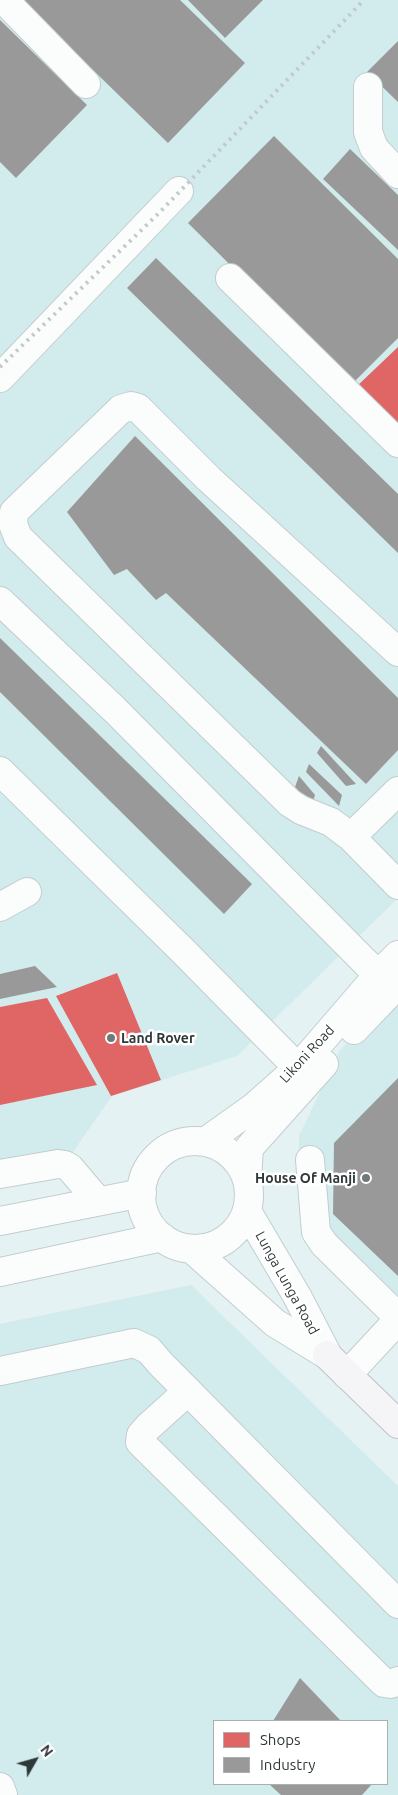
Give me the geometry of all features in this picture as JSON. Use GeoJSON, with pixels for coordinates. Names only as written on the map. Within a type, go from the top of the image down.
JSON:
{"type":"FeatureCollection","features":[{"type":"Feature","properties":{"kind":"main road","name":"Lunga Lunga Road"},"geometry":{"type":"LineString","coordinates":[[327,1355],[398,1424]]}},
{"type":"Feature","properties":{"kind":"street"},"geometry":{"type":"LineString","coordinates":[[4,0],[86,84]]}},
{"type":"Feature","properties":{"kind":"street"},"geometry":{"type":"LineString","coordinates":[[368,87],[368,132],[374,148],[398,174]]}},
{"type":"Feature","properties":{"kind":"street"},"geometry":{"type":"LineString","coordinates":[[0,378],[179,191]]}},
{"type":"Feature","properties":{"kind":"street"},"geometry":{"type":"LineString","coordinates":[[230,278],[398,443]]}},
{"type":"Feature","properties":{"kind":"street"},"geometry":{"type":"LineString","coordinates":[[398,652],[209,479],[138,408],[131,406],[121,408],[14,512],[13,524],[18,537],[290,803],[301,810],[331,822],[351,837],[398,884]]}},
{"type":"Feature","properties":{"kind":"street"},"geometry":{"type":"LineString","coordinates":[[0,601],[115,710],[388,979]]}},
{"type":"Feature","properties":{"kind":"street"},"geometry":{"type":"LineString","coordinates":[[0,771],[298,1068]]}},
{"type":"Feature","properties":{"kind":"street"},"geometry":{"type":"LineString","coordinates":[[351,837],[398,791]]}},
{"type":"Feature","properties":{"kind":"street"},"geometry":{"type":"LineString","coordinates":[[0,907],[27,892]]}},
{"type":"Feature","properties":{"kind":"street","name":"Likoni Road"},"geometry":{"type":"LineString","coordinates":[[247,1179],[249,1148],[364,1019],[388,979],[398,955]]}},
{"type":"Feature","properties":{"kind":"street","name":"Likoni Road"},"geometry":{"type":"LineString","coordinates":[[205,1142],[254,1107],[298,1068],[388,979]]}},
{"type":"Feature","properties":{"kind":"street"},"geometry":{"type":"LineString","coordinates":[[205,1142],[225,1150],[236,1159],[247,1179],[249,1195],[247,1211],[239,1227],[227,1240],[210,1247],[193,1250],[171,1243],[150,1225],[143,1209],[142,1192],[144,1178],[151,1164],[162,1153],[175,1145],[205,1142]]}},
{"type":"Feature","properties":{"kind":"street"},"geometry":{"type":"LineString","coordinates":[[310,1160],[316,1232],[324,1244],[398,1318],[347,1375]]}},
{"type":"Feature","properties":{"kind":"street"},"geometry":{"type":"LineString","coordinates":[[0,1174],[58,1164],[65,1165],[70,1168],[98,1201]]}},
{"type":"Feature","properties":{"kind":"street"},"geometry":{"type":"LineString","coordinates":[[0,1221],[142,1192]]}},
{"type":"Feature","properties":{"kind":"street","name":"Lunga Lunga Road"},"geometry":{"type":"LineString","coordinates":[[247,1211],[297,1296],[327,1355]]}},
{"type":"Feature","properties":{"kind":"street"},"geometry":{"type":"LineString","coordinates":[[0,1272],[162,1237]]}},
{"type":"Feature","properties":{"kind":"street","name":"Lunga Lunga Road"},"geometry":{"type":"LineString","coordinates":[[193,1250],[275,1323],[327,1355]]}},
{"type":"Feature","properties":{"kind":"street"},"geometry":{"type":"LineString","coordinates":[[0,1371],[134,1343],[149,1350],[398,1604]]}},
{"type":"Feature","properties":{"kind":"street"},"geometry":{"type":"LineString","coordinates":[[188,1391],[141,1435],[140,1442],[384,1683],[391,1684],[398,1680]]}},
{"type":"Feature","properties":{"kind":"street"},"geometry":{"type":"LineString","coordinates":[[0,1787],[3,1795]]}},
{"type":"Feature","properties":{"kind":"shaded area"},"geometry":{"type":"Polygon","coordinates":[[[0,0],[398,0],[398,898],[237,1056],[112,1096],[61,1169],[0,1180],[0,0]]]}},
{"type":"Feature","properties":{"kind":"shaded area"},"geometry":{"type":"Polygon","coordinates":[[[398,990],[398,1309],[299,1213],[299,1136],[340,1050],[398,990]]]}},
{"type":"Feature","properties":{"kind":"shaded area"},"geometry":{"type":"Polygon","coordinates":[[[191,1285],[398,1486],[398,1795],[3,1795],[0,1780],[0,1324],[191,1285]]]}},
{"type":"Feature","properties":{"kind":"building: Shops"},"geometry":{"type":"Polygon","coordinates":[[[398,347],[398,429],[356,387],[398,347]]]}},
{"type":"Feature","properties":{"kind":"building: Shops","name":"Land Rover"},"geometry":{"type":"Polygon","coordinates":[[[117,973],[161,1080],[111,1096],[56,996],[117,973]]]}},
{"type":"Feature","properties":{"kind":"building: Shops"},"geometry":{"type":"Polygon","coordinates":[[[47,998],[97,1085],[0,1105],[0,1007],[47,998]]]}},
{"type":"Feature","properties":{"kind":"building: Industry"},"geometry":{"type":"Polygon","coordinates":[[[21,0],[180,0],[245,63],[168,143],[21,0]]]}},
{"type":"Feature","properties":{"kind":"building: Industry"},"geometry":{"type":"Polygon","coordinates":[[[188,0],[263,0],[225,38],[188,0]]]}},
{"type":"Feature","properties":{"kind":"building: Industry"},"geometry":{"type":"Polygon","coordinates":[[[0,20],[87,105],[16,178],[0,162],[0,20]]]}},
{"type":"Feature","properties":{"kind":"building: Industry"},"geometry":{"type":"Polygon","coordinates":[[[398,41],[398,102],[367,72],[398,41]]]}},
{"type":"Feature","properties":{"kind":"building: Industry"},"geometry":{"type":"Polygon","coordinates":[[[274,136],[398,259],[398,338],[351,385],[188,223],[274,136]]]}},
{"type":"Feature","properties":{"kind":"building: Industry"},"geometry":{"type":"Polygon","coordinates":[[[350,149],[398,195],[398,250],[323,179],[350,149]]]}},
{"type":"Feature","properties":{"kind":"building: Industry"},"geometry":{"type":"Polygon","coordinates":[[[156,258],[398,494],[398,553],[127,288],[156,258]]]}},
{"type":"Feature","properties":{"kind":"building: Industry"},"geometry":{"type":"Polygon","coordinates":[[[135,436],[398,698],[398,750],[366,784],[166,593],[156,600],[127,569],[114,575],[67,512],[135,436]]]}},
{"type":"Feature","properties":{"kind":"building: Industry"},"geometry":{"type":"Polygon","coordinates":[[[0,638],[252,884],[224,914],[0,692],[0,638]]]}},
{"type":"Feature","properties":{"kind":"building: Industry"},"geometry":{"type":"Polygon","coordinates":[[[321,746],[356,784],[346,786],[317,753],[321,746]]]}},
{"type":"Feature","properties":{"kind":"building: Industry"},"geometry":{"type":"Polygon","coordinates":[[[309,764],[342,795],[339,806],[306,772],[309,764]]]}},
{"type":"Feature","properties":{"kind":"building: Industry"},"geometry":{"type":"Polygon","coordinates":[[[299,776],[315,795],[312,805],[295,787],[299,776]]]}},
{"type":"Feature","properties":{"kind":"building: Industry"},"geometry":{"type":"Polygon","coordinates":[[[35,966],[57,987],[0,999],[0,974],[35,966]]]}},
{"type":"Feature","properties":{"kind":"building: Industry","name":"House Of Manji"},"geometry":{"type":"Polygon","coordinates":[[[398,1078],[398,1276],[333,1214],[334,1143],[398,1078]]]}},
{"type":"Feature","properties":{"kind":"building: Industry"},"geometry":{"type":"Polygon","coordinates":[[[300,1678],[340,1720],[274,1720],[300,1678]]]}},
{"type":"Feature","properties":{"kind":"building: Industry"},"geometry":{"type":"Polygon","coordinates":[[[270,1785],[371,1785],[362,1795],[281,1795],[270,1785]]]}},
{"type":"Feature","properties":{"kind":"railway"},"geometry":{"type":"LineString","coordinates":[[0,367],[159,213],[364,0]]}},
{"type":"Feature","properties":{"kind":"place","name":"Land Rover"},"geometry":{"type":"Point","coordinates":[111,1038]}},
{"type":"Feature","properties":{"kind":"place","name":"House Of Manji"},"geometry":{"type":"Point","coordinates":[366,1178]}}]}
